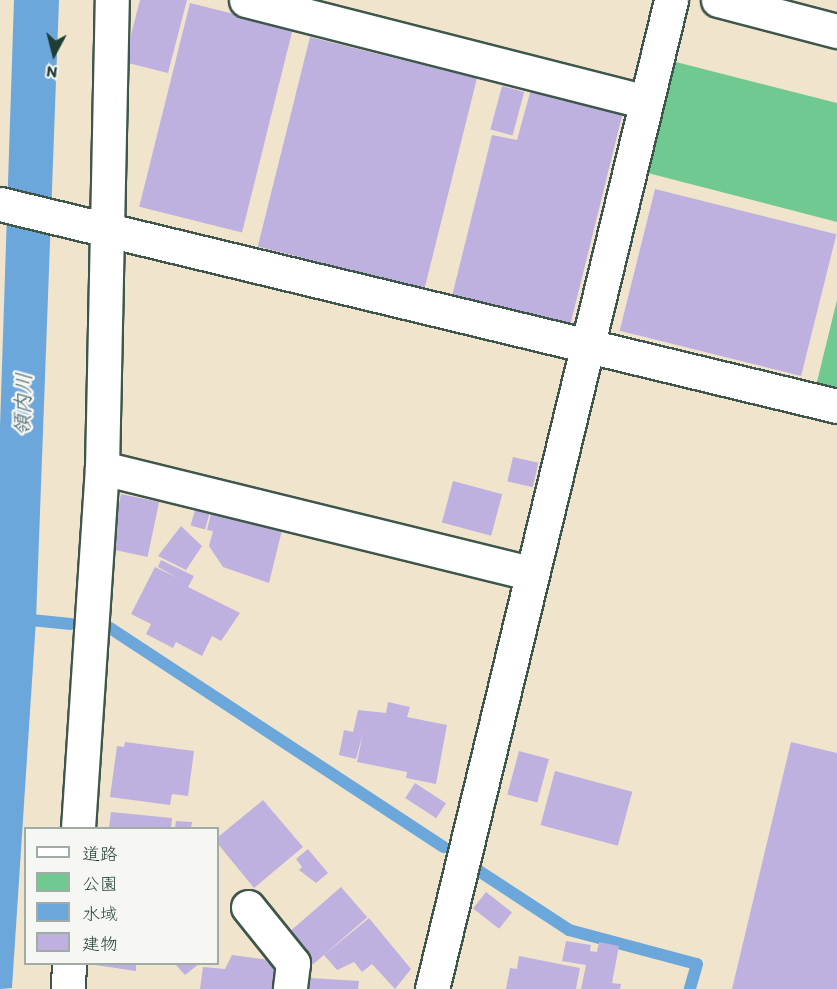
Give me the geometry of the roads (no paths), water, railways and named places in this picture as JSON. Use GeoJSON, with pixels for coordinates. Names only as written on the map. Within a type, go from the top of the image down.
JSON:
{"type":"FeatureCollection","features":[{"type":"Feature","properties":{"kind":"street"},"geometry":{"type":"LineString","coordinates":[[78,827],[102,468],[102,229],[112,0]]}},
{"type":"Feature","properties":{"kind":"street"},"geometry":{"type":"LineString","coordinates":[[246,0],[645,102]]}},
{"type":"Feature","properties":{"kind":"street"},"geometry":{"type":"LineString","coordinates":[[432,989],[530,573],[670,0]]}},
{"type":"Feature","properties":{"kind":"street"},"geometry":{"type":"LineString","coordinates":[[718,0],[837,31]]}},
{"type":"Feature","properties":{"kind":"street"},"geometry":{"type":"LineString","coordinates":[[0,204],[837,406]]}},
{"type":"Feature","properties":{"kind":"street"},"geometry":{"type":"LineString","coordinates":[[102,468],[530,573]]}},
{"type":"Feature","properties":{"kind":"street"},"geometry":{"type":"LineString","coordinates":[[248,907],[293,963],[290,989]]}},
{"type":"Feature","properties":{"kind":"street"},"geometry":{"type":"LineString","coordinates":[[68,989],[69,965]]}},
{"type":"Feature","properties":{"kind":"water","name":"領内川"},"geometry":{"type":"Polygon","coordinates":[[[14,0],[59,0],[36,620],[12,988],[0,989],[0,427],[14,0]]]}},
{"type":"Feature","properties":{"kind":"waterway"},"geometry":{"type":"LineString","coordinates":[[21,619],[71,624]]}},
{"type":"Feature","properties":{"kind":"waterway"},"geometry":{"type":"LineString","coordinates":[[110,628],[443,847]]}},
{"type":"Feature","properties":{"kind":"waterway"},"geometry":{"type":"LineString","coordinates":[[479,871],[569,930],[697,964],[690,989]]}}]}
